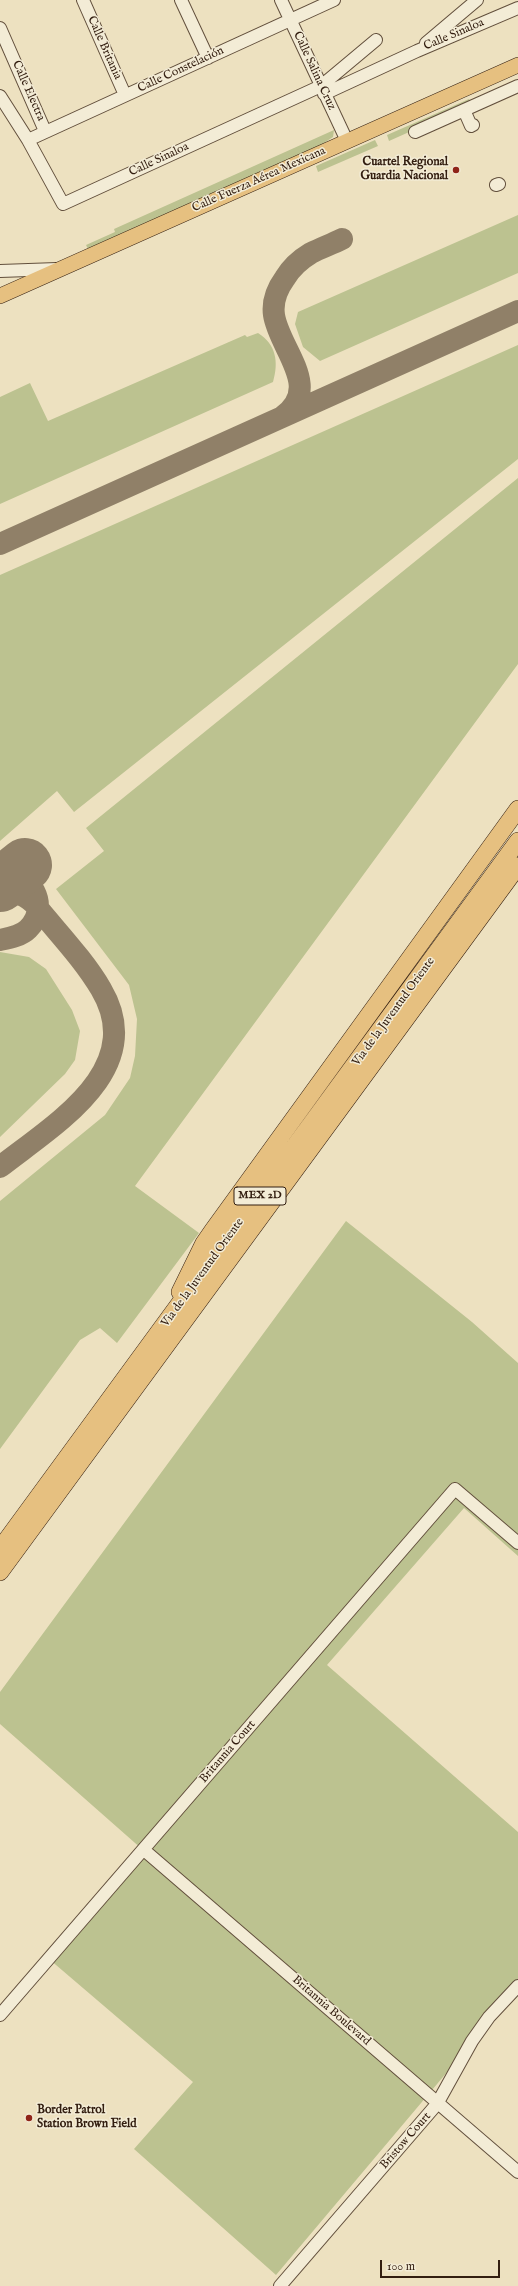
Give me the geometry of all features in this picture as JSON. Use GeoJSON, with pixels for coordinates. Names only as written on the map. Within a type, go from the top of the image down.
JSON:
{"type":"FeatureCollection","features":[{"type":"Feature","properties":{"kind":"highway"},"geometry":{"type":"LineString","coordinates":[[163,1328],[204,1243],[518,809]]}},
{"type":"Feature","properties":{"kind":"highway","name":"Via de la Juventud Oriente"},"geometry":{"type":"LineString","coordinates":[[0,1549],[518,841]]}},
{"type":"Feature","properties":{"kind":"highway","name":"Via de la Juventud Oriente"},"geometry":{"type":"LineString","coordinates":[[0,1572],[518,866]]}},
{"type":"Feature","properties":{"kind":"main road","name":"Calle Fuerza Aérea Mexicana"},"geometry":{"type":"LineString","coordinates":[[0,296],[518,65]]}},
{"type":"Feature","properties":{"kind":"street","name":"Calle Britania"},"geometry":{"type":"LineString","coordinates":[[83,0],[126,95]]}},
{"type":"Feature","properties":{"kind":"street"},"geometry":{"type":"LineString","coordinates":[[182,0],[208,58]]}},
{"type":"Feature","properties":{"kind":"street","name":"Calle Salina Cruz"},"geometry":{"type":"LineString","coordinates":[[281,0],[347,141]]}},
{"type":"Feature","properties":{"kind":"street","name":"Calle Constelación"},"geometry":{"type":"LineString","coordinates":[[28,140],[334,0]]}},
{"type":"Feature","properties":{"kind":"street"},"geometry":{"type":"LineString","coordinates":[[417,51],[477,0]]}},
{"type":"Feature","properties":{"kind":"street","name":"Calle Sinaloa"},"geometry":{"type":"LineString","coordinates":[[28,140],[63,204],[322,90],[518,8]]}},
{"type":"Feature","properties":{"kind":"street","name":"Calle Electra"},"geometry":{"type":"LineString","coordinates":[[0,28],[45,131]]}},
{"type":"Feature","properties":{"kind":"street"},"geometry":{"type":"LineString","coordinates":[[322,90],[376,40]]}},
{"type":"Feature","properties":{"kind":"street"},"geometry":{"type":"LineString","coordinates":[[415,132],[518,86]]}},
{"type":"Feature","properties":{"kind":"street"},"geometry":{"type":"LineString","coordinates":[[1,99],[28,140]]}},
{"type":"Feature","properties":{"kind":"street"},"geometry":{"type":"LineString","coordinates":[[464,110],[471,126],[473,125]]}},
{"type":"Feature","properties":{"kind":"street"},"geometry":{"type":"LineString","coordinates":[[0,271],[60,269]]}},
{"type":"Feature","properties":{"kind":"street","name":"Britannia Court"},"geometry":{"type":"LineString","coordinates":[[0,2015],[455,1489],[518,1542]]}},
{"type":"Feature","properties":{"kind":"street","name":"Britannia Boulevard"},"geometry":{"type":"LineString","coordinates":[[144,1850],[518,2172]]}},
{"type":"Feature","properties":{"kind":"street","name":"Bristow Court"},"geometry":{"type":"LineString","coordinates":[[280,2286],[438,2104],[472,2041],[489,2017],[518,1986]]}},
{"type":"Feature","properties":{"kind":"green space"},"geometry":{"type":"Polygon","coordinates":[[[469,99],[472,104],[389,141],[387,135],[469,99]]]}},
{"type":"Feature","properties":{"kind":"green space"},"geometry":{"type":"Polygon","coordinates":[[[334,130],[333,137],[321,145],[88,249],[86,245],[115,232],[114,229],[334,130]]]}},
{"type":"Feature","properties":{"kind":"green space"},"geometry":{"type":"Polygon","coordinates":[[[375,140],[378,146],[318,172],[316,166],[375,140]]]}},
{"type":"Feature","properties":{"kind":"green space"},"geometry":{"type":"Polygon","coordinates":[[[518,215],[518,273],[320,361],[303,347],[295,324],[298,312],[518,215]]]}},
{"type":"Feature","properties":{"kind":"green space"},"geometry":{"type":"Polygon","coordinates":[[[258,333],[269,342],[274,354],[276,367],[273,382],[0,504],[0,397],[30,383],[48,421],[245,335],[247,337],[258,333]]]}},
{"type":"Feature","properties":{"kind":"green space"},"geometry":{"type":"Polygon","coordinates":[[[518,345],[518,459],[74,812],[57,791],[0,841],[0,575],[518,345]]]}},
{"type":"Feature","properties":{"kind":"green space"},"geometry":{"type":"Polygon","coordinates":[[[518,478],[518,664],[135,1186],[199,1233],[117,1343],[100,1328],[80,1340],[0,1449],[0,1201],[105,1115],[130,1078],[135,1056],[137,1019],[129,985],[56,889],[104,851],[86,828],[518,478]]]}},
{"type":"Feature","properties":{"kind":"green space"},"geometry":{"type":"Polygon","coordinates":[[[0,952],[29,957],[46,969],[72,1010],[80,1031],[75,1060],[65,1074],[0,1137],[0,952]]]}},
{"type":"Feature","properties":{"kind":"green space"},"geometry":{"type":"Polygon","coordinates":[[[346,1221],[472,1322],[518,1363],[518,1556],[464,1508],[327,1665],[518,1832],[518,1988],[276,2275],[134,2149],[193,2082],[49,1959],[143,1850],[0,1724],[0,1692],[346,1221]]]}},
{"type":"Feature","properties":{"kind":"taxiway"},"geometry":{"type":"LineString","coordinates":[[282,417],[294,406],[299,394],[299,381],[296,368],[278,328],[274,315],[276,295],[287,274],[300,261],[311,253],[342,239]]}},
{"type":"Feature","properties":{"kind":"taxiway"},"geometry":{"type":"LineString","coordinates":[[0,544],[518,311]]}},
{"type":"Feature","properties":{"kind":"taxiway"},"geometry":{"type":"LineString","coordinates":[[0,871],[21,877],[29,883],[34,891],[38,910],[35,920],[28,929],[15,936],[0,940]]}},
{"type":"Feature","properties":{"kind":"taxiway"},"geometry":{"type":"LineString","coordinates":[[0,893],[16,893],[29,899],[37,907],[71,947],[94,978],[101,989],[113,1018],[113,1045],[104,1070],[88,1093],[68,1114],[0,1167]]}},
{"type":"Feature","properties":{"kind":"runway"},"geometry":{"type":"LineString","coordinates":[[0,885],[25,865]]}},
{"type":"Feature","properties":{"kind":"place","name":"Cuartel Regional Guardia Nacional"},"geometry":{"type":"Point","coordinates":[456,170]}},
{"type":"Feature","properties":{"kind":"place","name":"Border Patrol Station Brown Field"},"geometry":{"type":"Point","coordinates":[29,2118]}}]}
